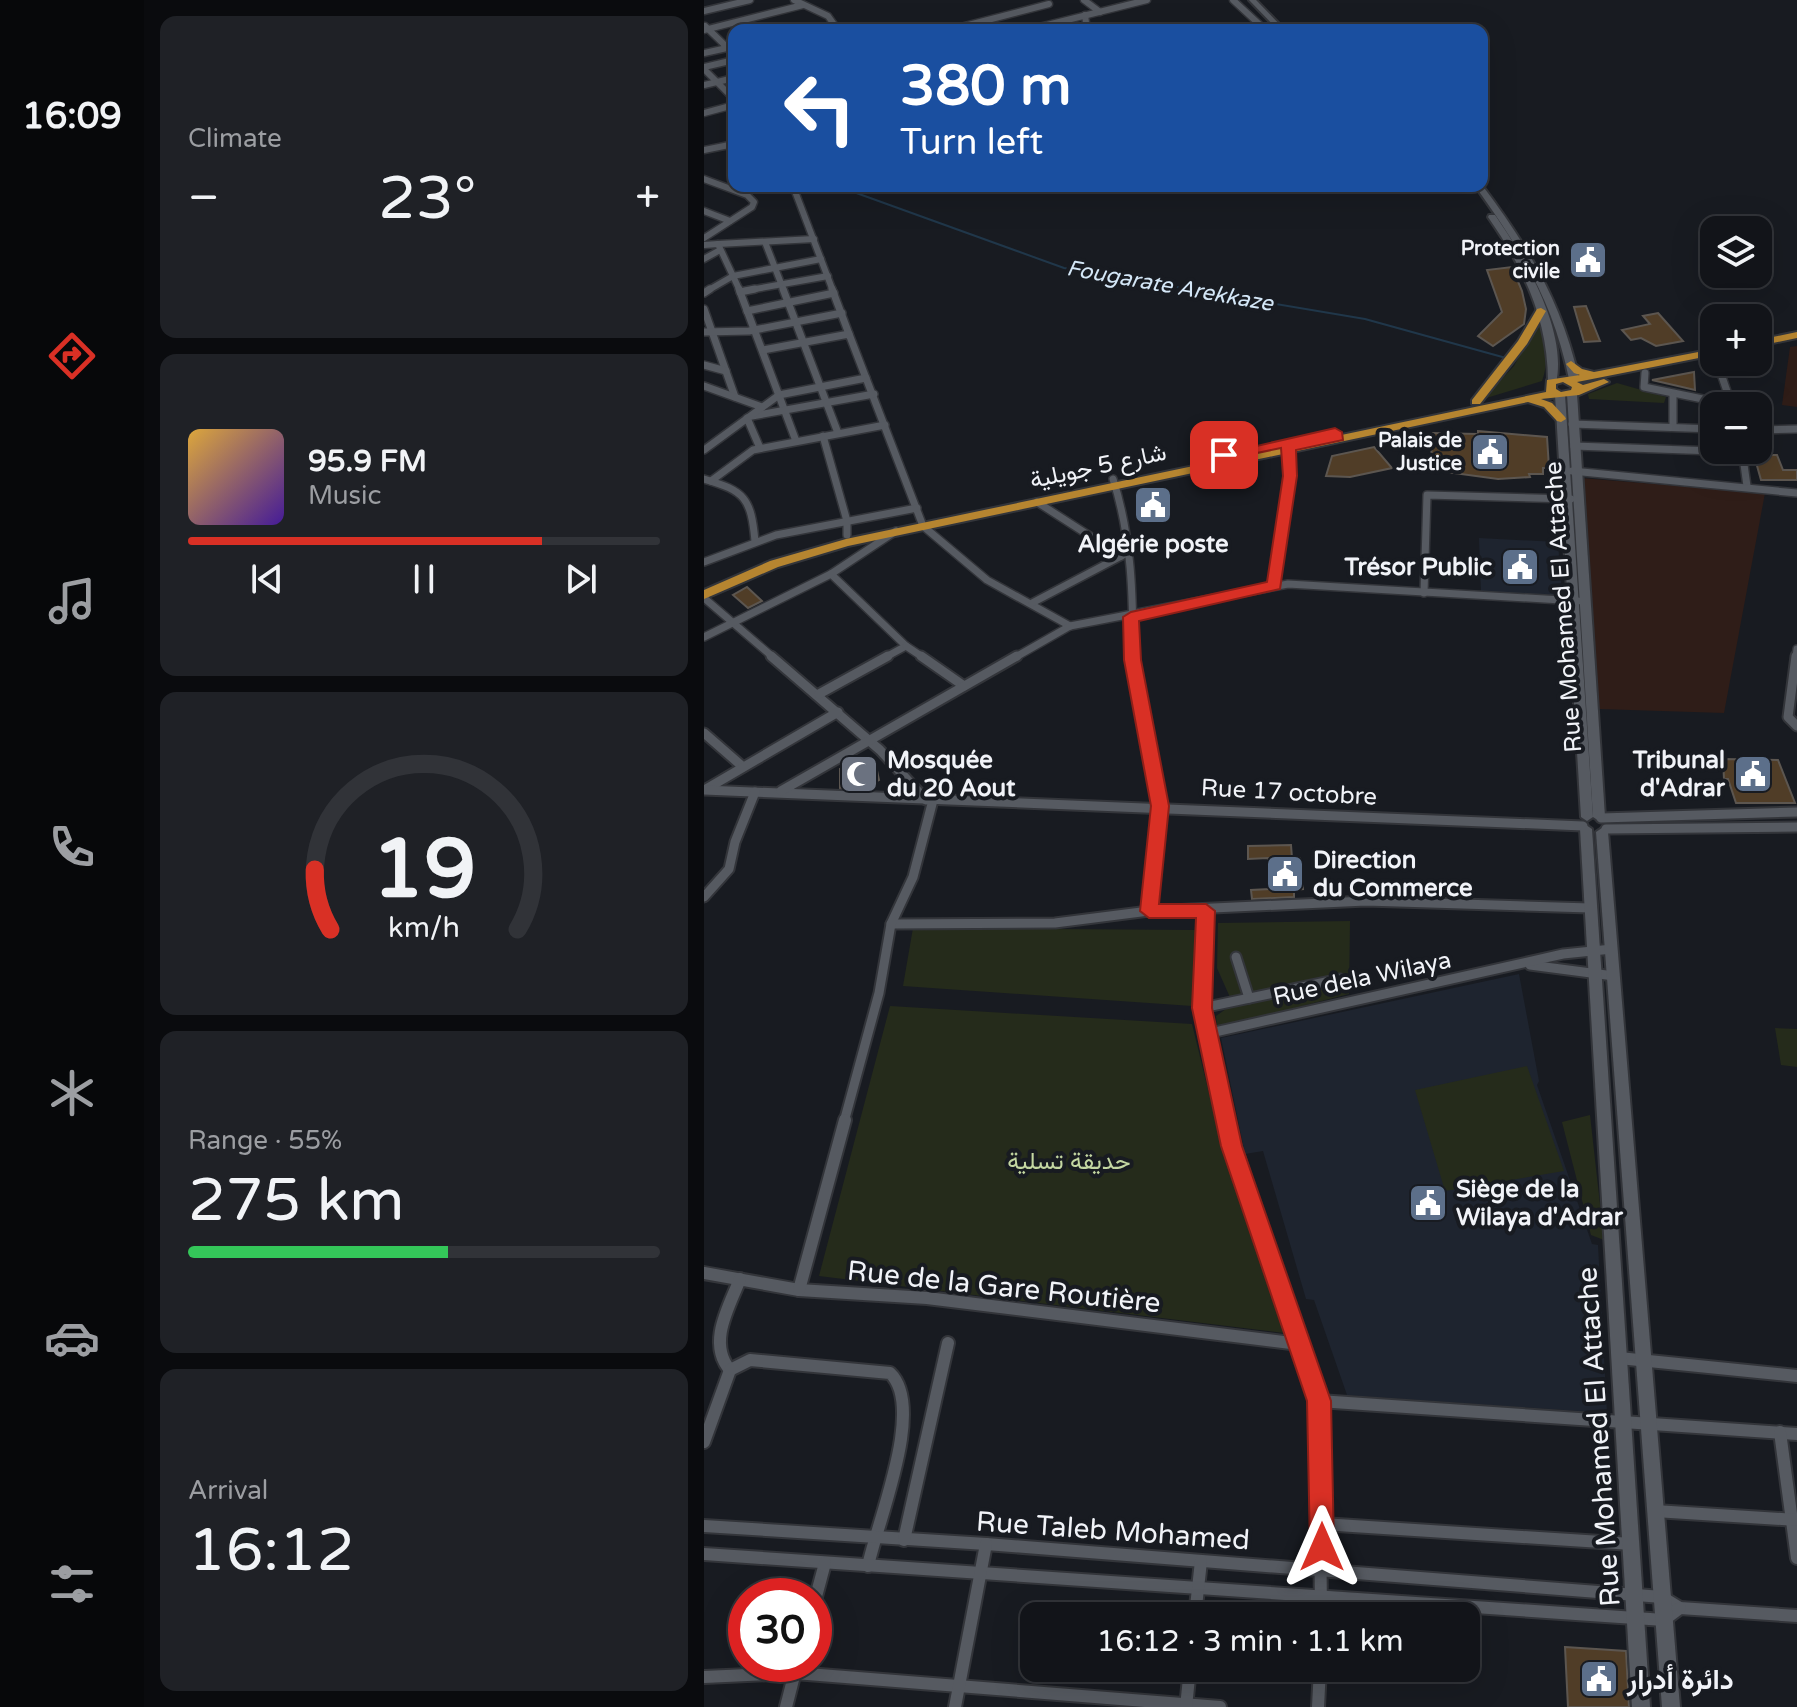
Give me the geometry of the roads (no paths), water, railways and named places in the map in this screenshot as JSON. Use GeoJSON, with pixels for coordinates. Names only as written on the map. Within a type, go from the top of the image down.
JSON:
{"type":"FeatureCollection","features":[{"type":"Feature","properties":{"kind":"main road"},"geometry":{"type":"LineString","coordinates":[[1476,402],[1523,342],[1541,311]]}},
{"type":"Feature","properties":{"kind":"main road"},"geometry":{"type":"LineString","coordinates":[[1772,343],[1797,338]]}},
{"type":"Feature","properties":{"kind":"main road"},"geometry":{"type":"LineString","coordinates":[[1565,387],[1601,375],[1700,355]]}},
{"type":"Feature","properties":{"kind":"main road"},"geometry":{"type":"LineString","coordinates":[[1565,387],[1700,363]]}},
{"type":"Feature","properties":{"kind":"main road"},"geometry":{"type":"LineString","coordinates":[[1571,364],[1582,373],[1601,375]]}},
{"type":"Feature","properties":{"kind":"main road","name":"شارع 5 جويلية"},"geometry":{"type":"LineString","coordinates":[[704,596],[774,564],[896,531],[920,518],[1037,502],[1115,482],[1519,400],[1565,387]]}},
{"type":"Feature","properties":{"kind":"main road","name":"شارع 5 جويلية"},"geometry":{"type":"LineString","coordinates":[[704,585],[774,556],[920,518],[1288,448],[1476,402],[1565,387]]}},
{"type":"Feature","properties":{"kind":"main road"},"geometry":{"type":"LineString","coordinates":[[1519,400],[1545,403],[1567,421]]}},
{"type":"Feature","properties":{"kind":"street"},"geometry":{"type":"LineString","coordinates":[[704,11],[750,0]]}},
{"type":"Feature","properties":{"kind":"street"},"geometry":{"type":"LineString","coordinates":[[794,0],[828,16],[834,24]]}},
{"type":"Feature","properties":{"kind":"street"},"geometry":{"type":"LineString","coordinates":[[1084,0],[1100,12]]}},
{"type":"Feature","properties":{"kind":"street"},"geometry":{"type":"LineString","coordinates":[[1050,24],[1147,0]]}},
{"type":"Feature","properties":{"kind":"street"},"geometry":{"type":"LineString","coordinates":[[1233,0],[1259,24]]}},
{"type":"Feature","properties":{"kind":"street"},"geometry":{"type":"LineString","coordinates":[[1252,0],[1276,24]]}},
{"type":"Feature","properties":{"kind":"street"},"geometry":{"type":"LineString","coordinates":[[1263,0],[1286,24]]}},
{"type":"Feature","properties":{"kind":"street"},"geometry":{"type":"LineString","coordinates":[[970,24],[1046,2],[1069,19]]}},
{"type":"Feature","properties":{"kind":"street"},"geometry":{"type":"LineString","coordinates":[[705,28],[803,5]]}},
{"type":"Feature","properties":{"kind":"street"},"geometry":{"type":"LineString","coordinates":[[1085,15],[1086,24]]}},
{"type":"Feature","properties":{"kind":"street"},"geometry":{"type":"LineString","coordinates":[[705,28],[727,48]]}},
{"type":"Feature","properties":{"kind":"street"},"geometry":{"type":"LineString","coordinates":[[704,40],[716,37]]}},
{"type":"Feature","properties":{"kind":"street"},"geometry":{"type":"LineString","coordinates":[[704,53],[727,48]]}},
{"type":"Feature","properties":{"kind":"street"},"geometry":{"type":"LineString","coordinates":[[728,59],[704,68],[728,93]]}},
{"type":"Feature","properties":{"kind":"street"},"geometry":{"type":"LineString","coordinates":[[704,85],[728,79]]}},
{"type":"Feature","properties":{"kind":"street"},"geometry":{"type":"LineString","coordinates":[[704,113],[728,107]]}},
{"type":"Feature","properties":{"kind":"street"},"geometry":{"type":"LineString","coordinates":[[704,150],[728,145]]}},
{"type":"Feature","properties":{"kind":"street"},"geometry":{"type":"LineString","coordinates":[[704,179],[728,188]]}},
{"type":"Feature","properties":{"kind":"street"},"geometry":{"type":"LineString","coordinates":[[704,238],[752,207],[752,198],[737,192]]}},
{"type":"Feature","properties":{"kind":"street"},"geometry":{"type":"LineString","coordinates":[[795,192],[920,518],[971,569],[1070,626]]}},
{"type":"Feature","properties":{"kind":"street"},"geometry":{"type":"LineString","coordinates":[[1473,192],[1500,227],[1532,286],[1565,387]]}},
{"type":"Feature","properties":{"kind":"street"},"geometry":{"type":"LineString","coordinates":[[1483,192],[1531,258],[1546,285],[1571,364],[1565,387]]}},
{"type":"Feature","properties":{"kind":"street"},"geometry":{"type":"LineString","coordinates":[[704,211],[730,221]]}},
{"type":"Feature","properties":{"kind":"street"},"geometry":{"type":"LineString","coordinates":[[704,245],[719,247],[814,239]]}},
{"type":"Feature","properties":{"kind":"street"},"geometry":{"type":"LineString","coordinates":[[765,242],[838,433]]}},
{"type":"Feature","properties":{"kind":"street"},"geometry":{"type":"LineString","coordinates":[[704,259],[719,247]]}},
{"type":"Feature","properties":{"kind":"street"},"geometry":{"type":"LineString","coordinates":[[719,247],[740,292],[796,441]]}},
{"type":"Feature","properties":{"kind":"street"},"geometry":{"type":"LineString","coordinates":[[704,293],[733,276],[821,259]]}},
{"type":"Feature","properties":{"kind":"street"},"geometry":{"type":"LineString","coordinates":[[740,292],[828,276]]}},
{"type":"Feature","properties":{"kind":"street"},"geometry":{"type":"LineString","coordinates":[[1532,286],[1546,285]]}},
{"type":"Feature","properties":{"kind":"street"},"geometry":{"type":"LineString","coordinates":[[747,311],[834,293]]}},
{"type":"Feature","properties":{"kind":"street"},"geometry":{"type":"LineString","coordinates":[[704,309],[708,334],[735,397]]}},
{"type":"Feature","properties":{"kind":"street"},"geometry":{"type":"LineString","coordinates":[[1541,311],[1554,310]]}},
{"type":"Feature","properties":{"kind":"street"},"geometry":{"type":"LineString","coordinates":[[708,334],[842,313]]}},
{"type":"Feature","properties":{"kind":"street"},"geometry":{"type":"LineString","coordinates":[[763,350],[849,334]]}},
{"type":"Feature","properties":{"kind":"street"},"geometry":{"type":"LineString","coordinates":[[704,365],[726,371]]}},
{"type":"Feature","properties":{"kind":"street"},"geometry":{"type":"LineString","coordinates":[[1645,373],[1644,387],[1700,400]]}},
{"type":"Feature","properties":{"kind":"street"},"geometry":{"type":"LineString","coordinates":[[704,450],[779,395],[866,378]]}},
{"type":"Feature","properties":{"kind":"street"},"geometry":{"type":"LineString","coordinates":[[704,386],[762,407]]}},
{"type":"Feature","properties":{"kind":"street","name":"Rue Mohamed El Attache"},"geometry":{"type":"LineString","coordinates":[[1565,387],[1595,824],[1605,867],[1671,1707]]}},
{"type":"Feature","properties":{"kind":"street"},"geometry":{"type":"LineString","coordinates":[[748,417],[874,394]]}},
{"type":"Feature","properties":{"kind":"street"},"geometry":{"type":"LineString","coordinates":[[1673,396],[1673,427]]}},
{"type":"Feature","properties":{"kind":"street"},"geometry":{"type":"LineString","coordinates":[[748,417],[760,448]]}},
{"type":"Feature","properties":{"kind":"street"},"geometry":{"type":"LineString","coordinates":[[1567,421],[1700,428]]}},
{"type":"Feature","properties":{"kind":"street","name":"Rue Mohamed El Attache"},"geometry":{"type":"LineString","coordinates":[[1567,421],[1574,446],[1570,471]]}},
{"type":"Feature","properties":{"kind":"street"},"geometry":{"type":"LineString","coordinates":[[708,480],[760,448],[885,425]]}},
{"type":"Feature","properties":{"kind":"street"},"geometry":{"type":"LineString","coordinates":[[1772,430],[1797,429]]}},
{"type":"Feature","properties":{"kind":"street"},"geometry":{"type":"LineString","coordinates":[[823,436],[847,521],[847,535]]}},
{"type":"Feature","properties":{"kind":"street"},"geometry":{"type":"LineString","coordinates":[[1574,446],[1700,450]]}},
{"type":"Feature","properties":{"kind":"street"},"geometry":{"type":"LineString","coordinates":[[1274,585],[1290,476],[1288,448]]}},
{"type":"Feature","properties":{"kind":"street"},"geometry":{"type":"LineString","coordinates":[[1744,464],[1747,486]]}},
{"type":"Feature","properties":{"kind":"street"},"geometry":{"type":"LineString","coordinates":[[1570,471],[1797,493]]}},
{"type":"Feature","properties":{"kind":"street"},"geometry":{"type":"LineString","coordinates":[[708,480],[745,493],[750,501],[755,541]]}},
{"type":"Feature","properties":{"kind":"street"},"geometry":{"type":"LineString","coordinates":[[1115,482],[1125,554],[1133,583],[1133,660],[1160,806],[1149,911]]}},
{"type":"Feature","properties":{"kind":"street"},"geometry":{"type":"LineString","coordinates":[[1424,593],[1427,495],[1573,499]]}},
{"type":"Feature","properties":{"kind":"street"},"geometry":{"type":"LineString","coordinates":[[1037,502],[1125,554]]}},
{"type":"Feature","properties":{"kind":"street"},"geometry":{"type":"LineString","coordinates":[[704,562],[755,541],[847,521],[920,518]]}},
{"type":"Feature","properties":{"kind":"street"},"geometry":{"type":"LineString","coordinates":[[704,637],[831,574],[896,531]]}},
{"type":"Feature","properties":{"kind":"street"},"geometry":{"type":"LineString","coordinates":[[1032,603],[1125,554]]}},
{"type":"Feature","properties":{"kind":"street"},"geometry":{"type":"LineString","coordinates":[[831,574],[906,646],[964,686]]}},
{"type":"Feature","properties":{"kind":"street"},"geometry":{"type":"LineString","coordinates":[[779,792],[1070,626],[1131,617],[1274,585],[1579,601]]}},
{"type":"Feature","properties":{"kind":"street"},"geometry":{"type":"LineString","coordinates":[[704,596],[819,694],[930,800],[913,877],[891,924],[879,993],[799,1290]]}},
{"type":"Feature","properties":{"kind":"street"},"geometry":{"type":"LineString","coordinates":[[819,694],[906,646]]}},
{"type":"Feature","properties":{"kind":"street"},"geometry":{"type":"LineString","coordinates":[[1797,649],[1788,717],[1797,726]]}},
{"type":"Feature","properties":{"kind":"street"},"geometry":{"type":"LineString","coordinates":[[704,790],[838,712]]}},
{"type":"Feature","properties":{"kind":"street"},"geometry":{"type":"LineString","coordinates":[[704,733],[743,767]]}},
{"type":"Feature","properties":{"kind":"street","name":"Rue 17 octobre"},"geometry":{"type":"LineString","coordinates":[[704,790],[1595,824]]}},
{"type":"Feature","properties":{"kind":"street"},"geometry":{"type":"LineString","coordinates":[[704,897],[729,869],[735,842],[755,792]]}},
{"type":"Feature","properties":{"kind":"street"},"geometry":{"type":"LineString","coordinates":[[1793,812],[1795,827],[1595,824],[1793,812]]}},
{"type":"Feature","properties":{"kind":"street","name":"Rue Mohamed El Attache"},"geometry":{"type":"LineString","coordinates":[[1595,824],[1588,866],[1590,908],[1595,948],[1641,1707]]}},
{"type":"Feature","properties":{"kind":"street"},"geometry":{"type":"LineString","coordinates":[[1588,866],[1605,867]]}},
{"type":"Feature","properties":{"kind":"street"},"geometry":{"type":"LineString","coordinates":[[891,924],[1055,923],[1149,911],[1206,911],[1366,901],[1590,908]]}},
{"type":"Feature","properties":{"kind":"street"},"geometry":{"type":"LineString","coordinates":[[1206,911],[1202,1008],[1206,1034],[1232,1146],[1319,1401],[1322,1602]]}},
{"type":"Feature","properties":{"kind":"street","name":"Rue dela Wilaya"},"geometry":{"type":"LineString","coordinates":[[1206,1034],[1295,1012],[1527,965],[1567,950],[1612,949]]}},
{"type":"Feature","properties":{"kind":"street"},"geometry":{"type":"LineString","coordinates":[[1236,957],[1249,998]]}},
{"type":"Feature","properties":{"kind":"street","name":"Rue dela Wilaya"},"geometry":{"type":"LineString","coordinates":[[1527,965],[1614,976]]}},
{"type":"Feature","properties":{"kind":"street"},"geometry":{"type":"LineString","coordinates":[[1202,1008],[1340,979]]}},
{"type":"Feature","properties":{"kind":"street","name":"Rue de la Gare Routière"},"geometry":{"type":"LineString","coordinates":[[704,1273],[799,1290],[927,1298],[1299,1344]]}},
{"type":"Feature","properties":{"kind":"street"},"geometry":{"type":"LineString","coordinates":[[730,1370],[718,1355],[717,1344],[740,1279]]}},
{"type":"Feature","properties":{"kind":"street"},"geometry":{"type":"LineString","coordinates":[[904,1540],[948,1343]]}},
{"type":"Feature","properties":{"kind":"street"},"geometry":{"type":"LineString","coordinates":[[1619,1358],[1797,1376]]}},
{"type":"Feature","properties":{"kind":"street"},"geometry":{"type":"LineString","coordinates":[[704,1442],[730,1370],[750,1360],[890,1373],[900,1383],[902,1427],[868,1566]]}},
{"type":"Feature","properties":{"kind":"street"},"geometry":{"type":"LineString","coordinates":[[1319,1401],[1797,1434]]}},
{"type":"Feature","properties":{"kind":"street"},"geometry":{"type":"LineString","coordinates":[[1780,1432],[1797,1558]]}},
{"type":"Feature","properties":{"kind":"street"},"geometry":{"type":"LineString","coordinates":[[1655,1511],[1794,1520]]}},
{"type":"Feature","properties":{"kind":"street"},"geometry":{"type":"LineString","coordinates":[[1322,1524],[1632,1544]]}},
{"type":"Feature","properties":{"kind":"street","name":"Rue Taleb Mohamed"},"geometry":{"type":"LineString","coordinates":[[704,1526],[986,1544],[1662,1597]]}},
{"type":"Feature","properties":{"kind":"street"},"geometry":{"type":"LineString","coordinates":[[955,1707],[986,1544]]}},
{"type":"Feature","properties":{"kind":"street","name":"Rue Taleb Mohamed"},"geometry":{"type":"LineString","coordinates":[[704,1554],[1664,1620]]}},
{"type":"Feature","properties":{"kind":"street"},"geometry":{"type":"LineString","coordinates":[[1196,1602],[1201,1561]]}},
{"type":"Feature","properties":{"kind":"street"},"geometry":{"type":"LineString","coordinates":[[821,1578],[825,1563]]}},
{"type":"Feature","properties":{"kind":"street"},"geometry":{"type":"LineString","coordinates":[[1662,1597],[1680,1608],[1797,1616]]}},
{"type":"Feature","properties":{"kind":"street"},"geometry":{"type":"LineString","coordinates":[[1664,1620],[1680,1608]]}},
{"type":"Feature","properties":{"kind":"street"},"geometry":{"type":"LineString","coordinates":[[832,1672],[958,1688],[1220,1707]]}},
{"type":"Feature","properties":{"kind":"street"},"geometry":{"type":"LineString","coordinates":[[704,1677],[728,1675]]}},
{"type":"Feature","properties":{"kind":"street"},"geometry":{"type":"LineString","coordinates":[[786,1707],[792,1682]]}},
{"type":"Feature","properties":{"kind":"street"},"geometry":{"type":"LineString","coordinates":[[1186,1705],[1188,1682]]}},
{"type":"Feature","properties":{"kind":"street"},"geometry":{"type":"LineString","coordinates":[[1318,1707],[1319,1682]]}},
{"type":"Feature","properties":{"kind":"waterway","name":"Fougarate Arekkaze"},"geometry":{"type":"LineString","coordinates":[[854,192],[1064,268],[1365,319],[1506,358]]}},
{"type":"Feature","properties":{"kind":"place","name":"Protection civile"},"geometry":{"type":"Point","coordinates":[1588,260]}},
{"type":"Feature","properties":{"kind":"place","name":"Palais de Justice"},"geometry":{"type":"Point","coordinates":[1490,452]}},
{"type":"Feature","properties":{"kind":"place","name":"Algérie poste"},"geometry":{"type":"Point","coordinates":[1153,505]}},
{"type":"Feature","properties":{"kind":"place","name":"Trésor Public"},"geometry":{"type":"Point","coordinates":[1520,567]}},
{"type":"Feature","properties":{"kind":"place","name":"Mosquée du 20 Aout"},"geometry":{"type":"Point","coordinates":[859,774]}},
{"type":"Feature","properties":{"kind":"place","name":"Tribunal d'Adrar"},"geometry":{"type":"Point","coordinates":[1753,774]}},
{"type":"Feature","properties":{"kind":"place","name":"Direction du Commerce"},"geometry":{"type":"Point","coordinates":[1285,874]}},
{"type":"Feature","properties":{"kind":"place","name":"Siège de la Wilaya d'Adrar"},"geometry":{"type":"Point","coordinates":[1428,1203]}},
{"type":"Feature","properties":{"kind":"place","name":"دائرة أدرار"},"geometry":{"type":"Point","coordinates":[1599,1679]}},
{"type":"Feature","properties":{"kind":"park label","name":"حديقة تسلية"},"geometry":{"type":"Point","coordinates":[1069,1161]}}]}
